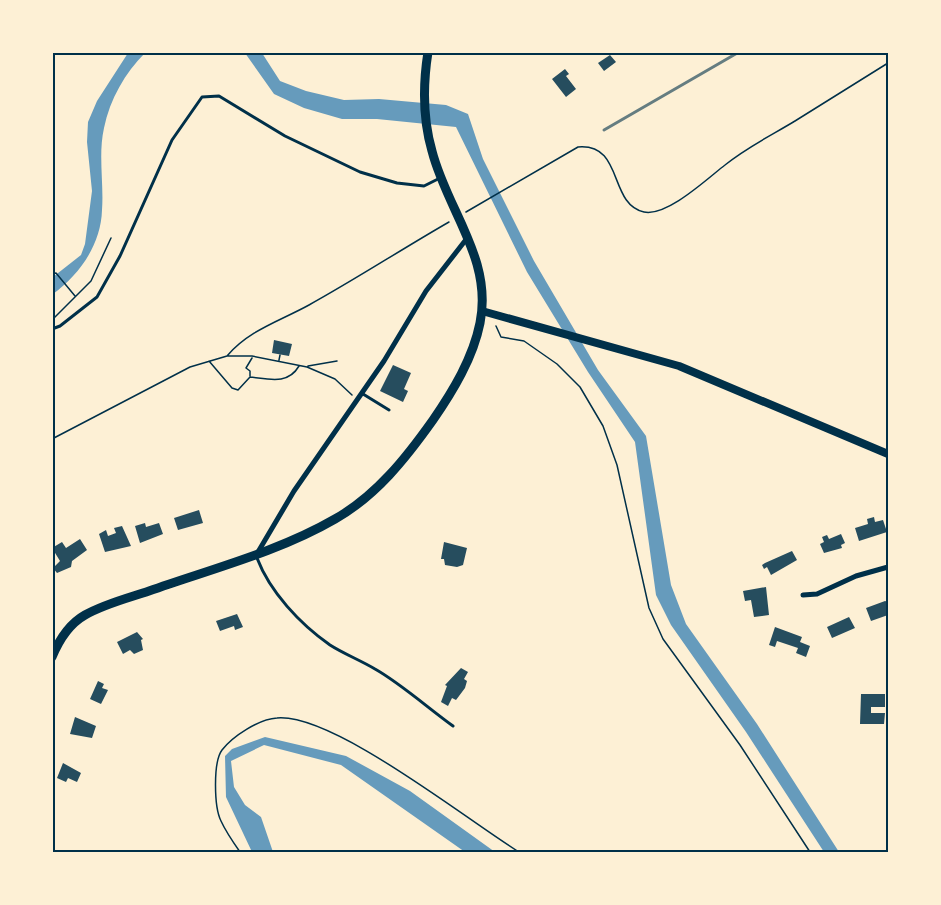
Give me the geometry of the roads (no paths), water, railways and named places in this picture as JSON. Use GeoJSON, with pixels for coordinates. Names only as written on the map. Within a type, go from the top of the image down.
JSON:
{"type":"FeatureCollection","features":[{"type":"Feature","properties":{"kind":"main road"},"geometry":{"type":"LineString","coordinates":[[52,657],[59,641],[85,615],[257,553],[336,519],[382,483],[415,445],[451,391],[467,361],[482,311],[481,282],[469,236],[441,177],[432,152],[427,127],[425,89],[428,52]]}},
{"type":"Feature","properties":{"kind":"main road"},"geometry":{"type":"LineString","coordinates":[[482,311],[613,347],[700,375],[888,454]]}},
{"type":"Feature","properties":{"kind":"street"},"geometry":{"type":"LineString","coordinates":[[257,553],[294,491],[369,383],[426,291],[469,236]]}},
{"type":"Feature","properties":{"kind":"street"},"geometry":{"type":"LineString","coordinates":[[803,595],[817,594],[856,576],[888,567]]}},
{"type":"Feature","properties":{"kind":"lane"},"geometry":{"type":"LineString","coordinates":[[52,329],[60,326],[97,297],[120,256],[172,140],[202,97],[219,96],[285,136],[360,172],[397,183],[424,186],[441,177]]}},
{"type":"Feature","properties":{"kind":"lane"},"geometry":{"type":"LineString","coordinates":[[361,393],[389,410]]}},
{"type":"Feature","properties":{"kind":"lane"},"geometry":{"type":"LineString","coordinates":[[257,553],[262,571],[279,596],[315,633],[332,646],[376,669],[453,726]]}},
{"type":"Feature","properties":{"kind":"water"},"geometry":{"type":"Polygon","coordinates":[[[128,53],[145,53],[119,87],[107,117],[101,148],[102,210],[98,235],[80,268],[53,294],[53,277],[81,255],[85,244],[92,191],[87,142],[88,122],[97,101],[128,53]]]}},
{"type":"Feature","properties":{"kind":"water"},"geometry":{"type":"Polygon","coordinates":[[[245,53],[262,53],[280,81],[306,91],[344,100],[379,99],[446,105],[468,114],[483,159],[534,261],[598,370],[646,436],[671,585],[686,624],[757,724],[839,852],[824,852],[746,732],[671,625],[656,595],[635,442],[588,372],[527,272],[456,127],[377,119],[342,119],[304,108],[274,94],[245,53]]]}},
{"type":"Feature","properties":{"kind":"water"},"geometry":{"type":"Polygon","coordinates":[[[265,737],[346,756],[410,791],[495,852],[465,852],[341,765],[264,745],[231,761],[234,787],[245,805],[261,817],[273,852],[252,852],[226,797],[225,756],[232,749],[265,737]]]}},
{"type":"Feature","properties":{"kind":"railway"},"geometry":{"type":"LineString","coordinates":[[604,130],[739,52]]}}]}
